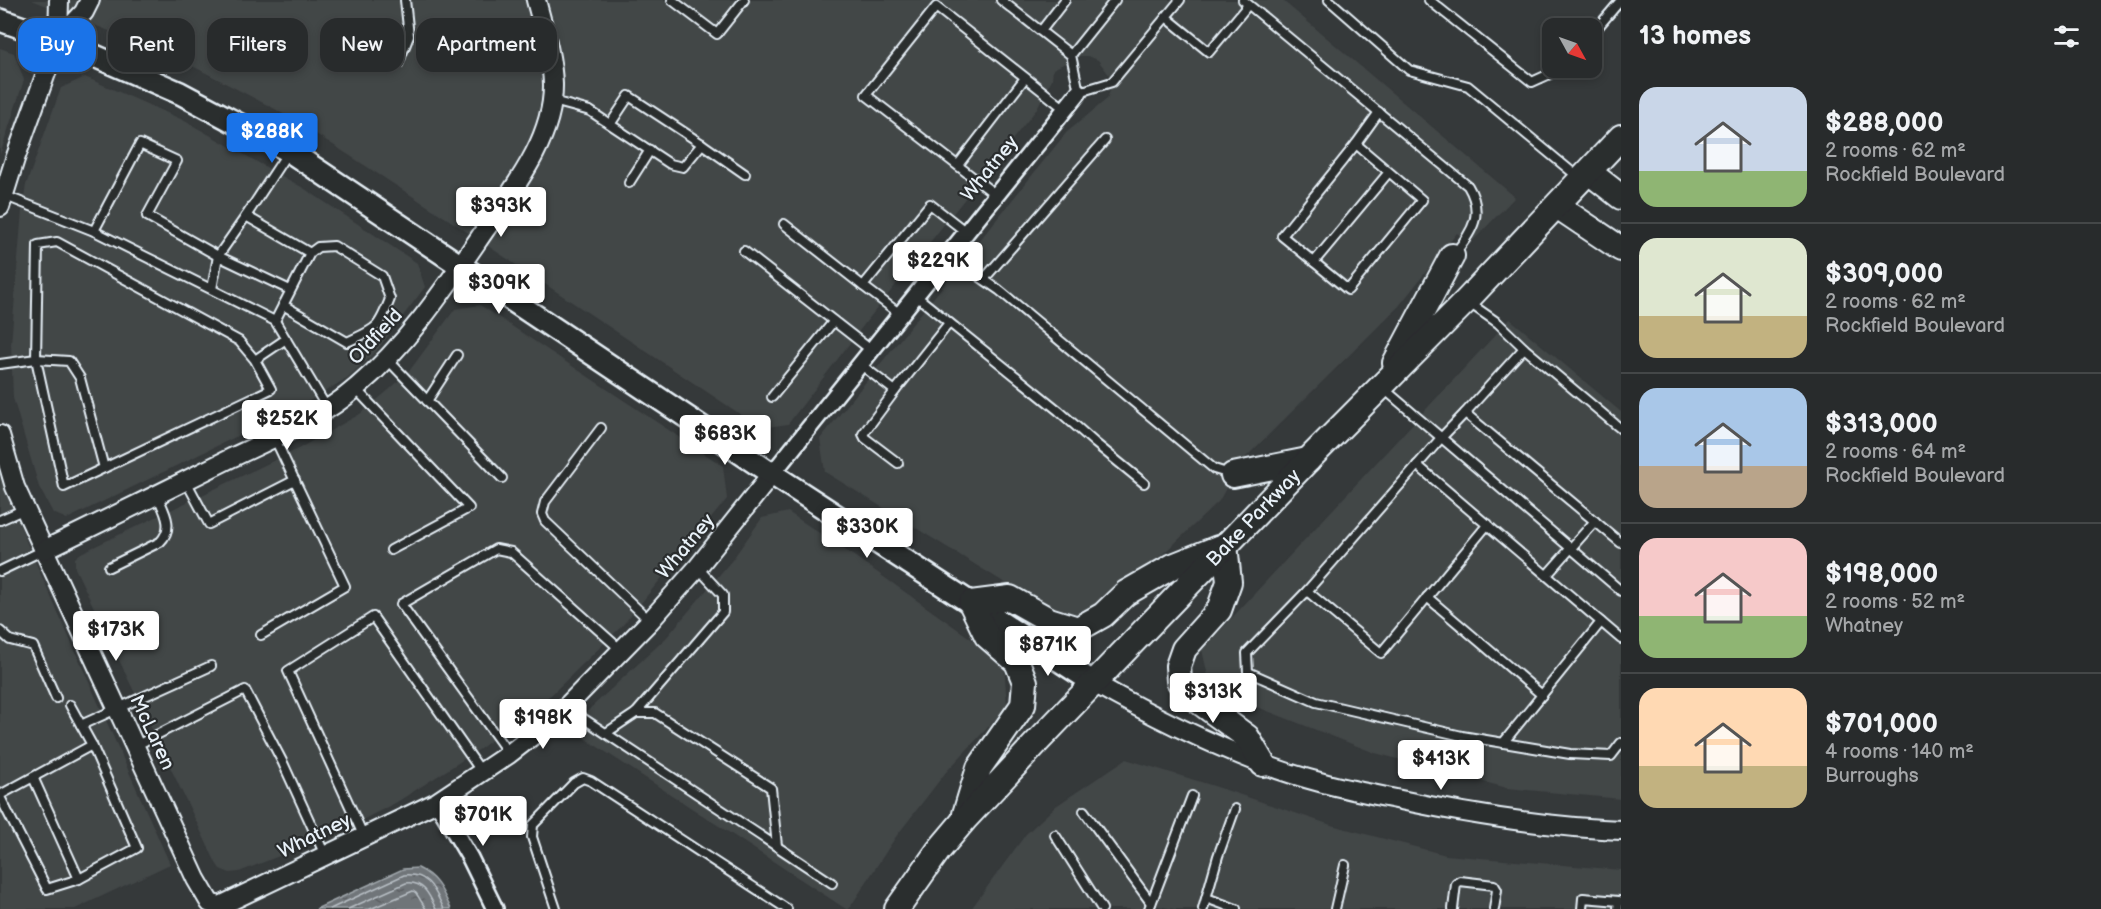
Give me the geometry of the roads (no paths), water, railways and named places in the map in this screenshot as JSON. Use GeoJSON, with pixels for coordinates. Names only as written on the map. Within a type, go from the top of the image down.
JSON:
{"type":"FeatureCollection","features":[{"type":"Feature","properties":{"kind":"main road"},"geometry":{"type":"LineString","coordinates":[[0,20],[18,26]]}},
{"type":"Feature","properties":{"kind":"main road"},"geometry":{"type":"LineString","coordinates":[[96,57],[180,93],[289,151],[772,474],[1094,683]]}},
{"type":"Feature","properties":{"kind":"main road","name":"Bake Parkway"},"geometry":{"type":"LineString","coordinates":[[897,909],[938,851],[962,822],[1225,545],[1466,301],[1621,137]]}},
{"type":"Feature","properties":{"kind":"main road"},"geometry":{"type":"LineString","coordinates":[[1585,176],[1621,197]]}},
{"type":"Feature","properties":{"kind":"main road"},"geometry":{"type":"LineString","coordinates":[[1557,206],[1621,249]]}},
{"type":"Feature","properties":{"kind":"main road"},"geometry":{"type":"LineString","coordinates":[[1382,387],[1452,256]]}},
{"type":"Feature","properties":{"kind":"main road"},"geometry":{"type":"LineString","coordinates":[[1233,475],[1308,460]]}},
{"type":"Feature","properties":{"kind":"main road"},"geometry":{"type":"LineString","coordinates":[[971,603],[1010,598],[1049,620],[1078,629],[1103,615],[1126,593],[1173,566],[1225,545],[1229,582],[1219,610],[1184,649],[1178,666],[1179,681],[1189,694],[1247,737],[1263,764]]}},
{"type":"Feature","properties":{"kind":"main road"},"geometry":{"type":"LineString","coordinates":[[962,822],[979,768],[1023,705],[1025,682],[1017,662],[987,636],[971,603]]}},
{"type":"Feature","properties":{"kind":"street"},"geometry":{"type":"LineString","coordinates":[[59,0],[59,18]]}},
{"type":"Feature","properties":{"kind":"street"},"geometry":{"type":"LineString","coordinates":[[78,18],[90,0]]}},
{"type":"Feature","properties":{"kind":"street","name":"Oldfield"},"geometry":{"type":"LineString","coordinates":[[44,550],[274,437],[327,408],[356,389],[387,359],[442,294],[533,158],[547,122],[553,85],[548,47],[536,0]]}},
{"type":"Feature","properties":{"kind":"street"},"geometry":{"type":"LineString","coordinates":[[2,201],[47,72]]}},
{"type":"Feature","properties":{"kind":"street","name":"Whatney"},"geometry":{"type":"LineString","coordinates":[[220,906],[437,802],[509,754],[566,707],[622,651],[698,568],[1079,92]]}},
{"type":"Feature","properties":{"kind":"street","name":"McLaren"},"geometry":{"type":"LineString","coordinates":[[0,435],[15,487],[196,879],[210,903],[220,906]]}},
{"type":"Feature","properties":{"kind":"street"},"geometry":{"type":"LineString","coordinates":[[1094,683],[1176,728],[1263,764],[1347,789],[1449,811],[1579,829],[1621,830]]}},
{"type":"Feature","properties":{"kind":"street"},"geometry":{"type":"LineString","coordinates":[[437,802],[470,858],[495,909]]}},
{"type":"Feature","properties":{"kind":"lane"},"geometry":{"type":"LineString","coordinates":[[404,49],[409,36],[405,0]]}},
{"type":"Feature","properties":{"kind":"lane"},"geometry":{"type":"LineString","coordinates":[[672,0],[717,34],[744,0]]}},
{"type":"Feature","properties":{"kind":"lane"},"geometry":{"type":"LineString","coordinates":[[1002,0],[1071,55],[1079,92],[1112,82],[1180,0]]}},
{"type":"Feature","properties":{"kind":"lane"},"geometry":{"type":"LineString","coordinates":[[1041,31],[1065,0]]}},
{"type":"Feature","properties":{"kind":"lane"},"geometry":{"type":"LineString","coordinates":[[1071,55],[1115,0]]}},
{"type":"Feature","properties":{"kind":"lane"},"geometry":{"type":"LineString","coordinates":[[1329,0],[1409,70],[1468,86],[1585,176]]}},
{"type":"Feature","properties":{"kind":"lane"},"geometry":{"type":"LineString","coordinates":[[1429,0],[1532,82],[1542,77]]}},
{"type":"Feature","properties":{"kind":"lane"},"geometry":{"type":"LineString","coordinates":[[1602,22],[1621,0]]}},
{"type":"Feature","properties":{"kind":"lane"},"geometry":{"type":"LineString","coordinates":[[1166,17],[1209,52],[1246,2],[1468,186],[1475,197],[1474,223],[1467,238],[1452,256]]}},
{"type":"Feature","properties":{"kind":"lane"},"geometry":{"type":"LineString","coordinates":[[996,195],[866,95],[936,7],[1065,109]]}},
{"type":"Feature","properties":{"kind":"lane"},"geometry":{"type":"LineString","coordinates":[[958,165],[1025,78]]}},
{"type":"Feature","properties":{"kind":"lane"},"geometry":{"type":"LineString","coordinates":[[610,123],[629,96],[745,174]]}},
{"type":"Feature","properties":{"kind":"lane"},"geometry":{"type":"LineString","coordinates":[[551,101],[590,111],[670,164],[683,167],[702,144]]}},
{"type":"Feature","properties":{"kind":"lane"},"geometry":{"type":"LineString","coordinates":[[1356,144],[1422,200],[1348,290],[1282,236],[1379,112]]}},
{"type":"Feature","properties":{"kind":"lane"},"geometry":{"type":"LineString","coordinates":[[984,279],[1105,140]]}},
{"type":"Feature","properties":{"kind":"lane"},"geometry":{"type":"LineString","coordinates":[[94,231],[140,144],[177,161],[147,216],[218,256],[291,290]]}},
{"type":"Feature","properties":{"kind":"lane"},"geometry":{"type":"LineString","coordinates":[[628,183],[650,150]]}},
{"type":"Feature","properties":{"kind":"lane"},"geometry":{"type":"LineString","coordinates":[[212,290],[218,256],[289,151]]}},
{"type":"Feature","properties":{"kind":"lane"},"geometry":{"type":"LineString","coordinates":[[1314,262],[1389,172]]}},
{"type":"Feature","properties":{"kind":"lane"},"geometry":{"type":"LineString","coordinates":[[2,201],[94,231],[275,321],[327,408]]}},
{"type":"Feature","properties":{"kind":"lane"},"geometry":{"type":"LineString","coordinates":[[863,286],[930,204],[966,232]]}},
{"type":"Feature","properties":{"kind":"lane"},"geometry":{"type":"LineString","coordinates":[[246,216],[310,253]]}},
{"type":"Feature","properties":{"kind":"lane"},"geometry":{"type":"LineString","coordinates":[[784,224],[900,314]]}},
{"type":"Feature","properties":{"kind":"lane"},"geometry":{"type":"LineString","coordinates":[[57,242],[238,342],[255,360],[271,389],[64,487],[36,359],[38,245],[57,242]]}},
{"type":"Feature","properties":{"kind":"lane"},"geometry":{"type":"LineString","coordinates":[[275,321],[283,305],[310,253],[318,248],[334,246],[382,276],[390,299],[381,324],[370,332],[347,342],[283,305]]}},
{"type":"Feature","properties":{"kind":"lane"},"geometry":{"type":"LineString","coordinates":[[744,251],[871,350]]}},
{"type":"Feature","properties":{"kind":"lane"},"geometry":{"type":"LineString","coordinates":[[948,255],[999,290],[1214,469],[1233,475]]}},
{"type":"Feature","properties":{"kind":"lane"},"geometry":{"type":"LineString","coordinates":[[915,296],[1144,483]]}},
{"type":"Feature","properties":{"kind":"lane"},"geometry":{"type":"LineString","coordinates":[[1466,301],[1498,323],[1524,348],[1621,429]]}},
{"type":"Feature","properties":{"kind":"lane"},"geometry":{"type":"LineString","coordinates":[[772,397],[833,322]]}},
{"type":"Feature","properties":{"kind":"lane"},"geometry":{"type":"LineString","coordinates":[[898,463],[865,438],[863,434],[949,323]]}},
{"type":"Feature","properties":{"kind":"lane"},"geometry":{"type":"LineString","coordinates":[[255,360],[286,339]]}},
{"type":"Feature","properties":{"kind":"lane"},"geometry":{"type":"LineString","coordinates":[[1524,348],[1441,438],[1307,591],[1247,653],[1248,672],[1316,702],[1462,736],[1569,754],[1611,756],[1621,743]]}},
{"type":"Feature","properties":{"kind":"lane"},"geometry":{"type":"LineString","coordinates":[[427,401],[458,355]]}},
{"type":"Feature","properties":{"kind":"lane"},"geometry":{"type":"LineString","coordinates":[[0,364],[36,359],[69,361],[80,378],[104,468]]}},
{"type":"Feature","properties":{"kind":"lane"},"geometry":{"type":"LineString","coordinates":[[387,359],[502,478]]}},
{"type":"Feature","properties":{"kind":"lane"},"geometry":{"type":"LineString","coordinates":[[860,364],[895,391]]}},
{"type":"Feature","properties":{"kind":"lane"},"geometry":{"type":"LineString","coordinates":[[1382,387],[1621,591]]}},
{"type":"Feature","properties":{"kind":"lane"},"geometry":{"type":"LineString","coordinates":[[356,389],[469,508],[391,550]]}},
{"type":"Feature","properties":{"kind":"lane"},"geometry":{"type":"LineString","coordinates":[[1466,413],[1621,543]]}},
{"type":"Feature","properties":{"kind":"lane"},"geometry":{"type":"LineString","coordinates":[[601,428],[545,501],[542,514],[545,521],[650,621]]}},
{"type":"Feature","properties":{"kind":"lane"},"geometry":{"type":"LineString","coordinates":[[261,635],[345,586],[274,437]]}},
{"type":"Feature","properties":{"kind":"lane"},"geometry":{"type":"LineString","coordinates":[[1417,465],[1621,639]]}},
{"type":"Feature","properties":{"kind":"lane"},"geometry":{"type":"LineString","coordinates":[[186,481],[209,524],[295,480]]}},
{"type":"Feature","properties":{"kind":"lane"},"geometry":{"type":"LineString","coordinates":[[109,567],[160,542],[165,537],[168,524],[157,495]]}},
{"type":"Feature","properties":{"kind":"lane"},"geometry":{"type":"LineString","coordinates":[[0,520],[25,509]]}},
{"type":"Feature","properties":{"kind":"lane"},"geometry":{"type":"LineString","coordinates":[[1547,575],[1595,521]]}},
{"type":"Feature","properties":{"kind":"lane"},"geometry":{"type":"LineString","coordinates":[[1307,591],[1381,653],[1488,524]]}},
{"type":"Feature","properties":{"kind":"lane"},"geometry":{"type":"LineString","coordinates":[[509,754],[401,604],[496,549],[505,549],[622,651]]}},
{"type":"Feature","properties":{"kind":"lane"},"geometry":{"type":"LineString","coordinates":[[0,571],[44,550]]}},
{"type":"Feature","properties":{"kind":"lane"},"geometry":{"type":"LineString","coordinates":[[606,733],[636,713],[723,612],[723,595],[698,568]]}},
{"type":"Feature","properties":{"kind":"lane"},"geometry":{"type":"LineString","coordinates":[[1427,597],[1542,695]]}},
{"type":"Feature","properties":{"kind":"lane"},"geometry":{"type":"LineString","coordinates":[[364,837],[288,671],[373,617],[482,772]]}},
{"type":"Feature","properties":{"kind":"lane"},"geometry":{"type":"LineString","coordinates":[[1503,743],[1601,622]]}},
{"type":"Feature","properties":{"kind":"lane"},"geometry":{"type":"LineString","coordinates":[[0,631],[10,640],[33,646],[56,698]]}},
{"type":"Feature","properties":{"kind":"lane"},"geometry":{"type":"LineString","coordinates":[[81,725],[211,666]]}},
{"type":"Feature","properties":{"kind":"lane"},"geometry":{"type":"LineString","coordinates":[[135,746],[245,690],[283,763],[325,855]]}},
{"type":"Feature","properties":{"kind":"lane"},"geometry":{"type":"LineString","coordinates":[[70,705],[92,745],[137,848],[79,879],[47,889],[0,796],[92,745]]}},
{"type":"Feature","properties":{"kind":"lane"},"geometry":{"type":"LineString","coordinates":[[566,707],[832,883]]}},
{"type":"Feature","properties":{"kind":"lane"},"geometry":{"type":"LineString","coordinates":[[636,713],[655,713],[771,788],[777,846]]}},
{"type":"Feature","properties":{"kind":"lane"},"geometry":{"type":"LineString","coordinates":[[33,777],[79,879]]}},
{"type":"Feature","properties":{"kind":"lane"},"geometry":{"type":"LineString","coordinates":[[556,909],[532,837],[533,825],[574,783],[583,778],[787,909]]}},
{"type":"Feature","properties":{"kind":"lane"},"geometry":{"type":"LineString","coordinates":[[1150,906],[1192,796]]}},
{"type":"Feature","properties":{"kind":"lane"},"geometry":{"type":"LineString","coordinates":[[1203,909],[1235,809]]}},
{"type":"Feature","properties":{"kind":"lane"},"geometry":{"type":"LineString","coordinates":[[1084,811],[1150,906]]}},
{"type":"Feature","properties":{"kind":"lane"},"geometry":{"type":"LineString","coordinates":[[1055,835],[1102,909]]}},
{"type":"Feature","properties":{"kind":"lane"},"geometry":{"type":"LineString","coordinates":[[1335,909],[1345,865]]}},
{"type":"Feature","properties":{"kind":"lane"},"geometry":{"type":"LineString","coordinates":[[1453,909],[1456,884],[1460,881],[1494,885],[1497,890],[1494,909]]}},
{"type":"Feature","properties":{"kind":"lane"},"geometry":{"type":"LineString","coordinates":[[1582,909],[1582,898],[1619,901],[1618,909]]}},
{"type":"Feature","properties":{"kind":"lane"},"geometry":{"type":"LineString","coordinates":[[1206,900],[1209,899],[1236,909]]}},
{"type":"Feature","properties":{"kind":"water"},"geometry":{"type":"Polygon","coordinates":[[[418,868],[434,880],[442,890],[451,909],[316,909],[403,869],[418,868]]]}}]}
